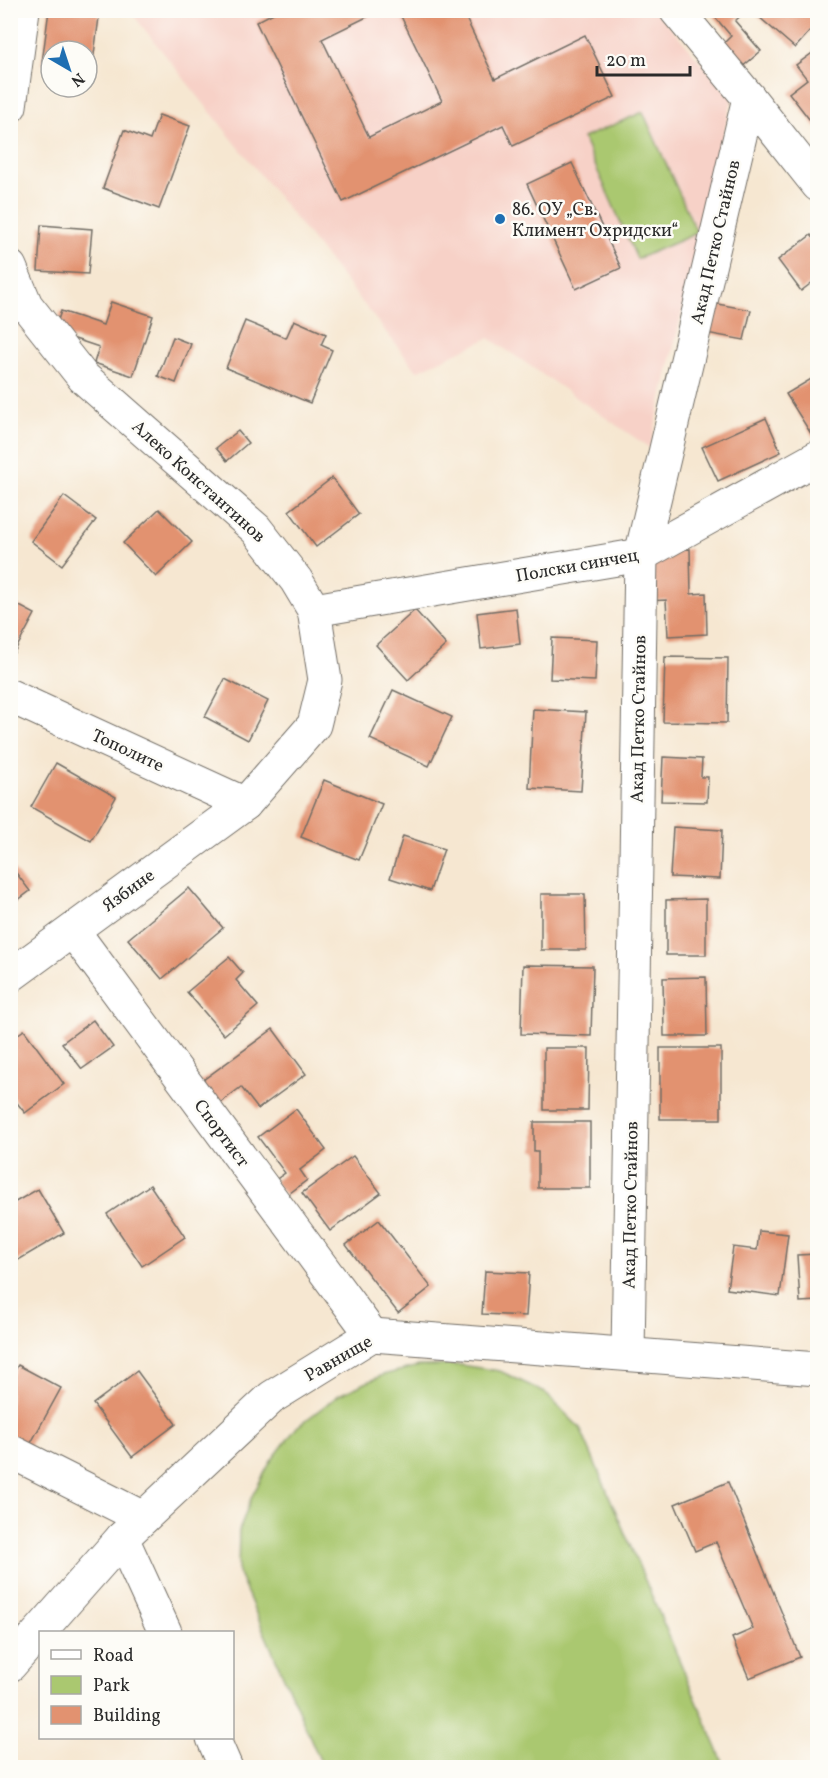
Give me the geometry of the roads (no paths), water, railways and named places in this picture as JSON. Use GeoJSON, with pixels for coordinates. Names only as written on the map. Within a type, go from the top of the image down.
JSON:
{"type":"FeatureCollection","features":[{"type":"Feature","properties":{"kind":"street"},"geometry":{"type":"LineString","coordinates":[[10,106],[23,10]]}},
{"type":"Feature","properties":{"kind":"street"},"geometry":{"type":"LineString","coordinates":[[676,10],[818,185]]}},
{"type":"Feature","properties":{"kind":"street","name":"Акад Петко Стайнов"},"geometry":{"type":"LineString","coordinates":[[628,1353],[641,555],[749,98]]}},
{"type":"Feature","properties":{"kind":"street","name":"Алеко Константинов"},"geometry":{"type":"LineString","coordinates":[[10,267],[18,306],[82,377],[256,529],[296,580],[314,610],[325,680],[314,724],[245,804]]}},
{"type":"Feature","properties":{"kind":"street","name":"Полски синчец"},"geometry":{"type":"LineString","coordinates":[[314,610],[641,555],[818,457]]}},
{"type":"Feature","properties":{"kind":"street","name":"Тополите"},"geometry":{"type":"LineString","coordinates":[[10,696],[245,804]]}},
{"type":"Feature","properties":{"kind":"street","name":"Язбине"},"geometry":{"type":"LineString","coordinates":[[10,976],[245,804]]}},
{"type":"Feature","properties":{"kind":"street","name":"Спортист"},"geometry":{"type":"LineString","coordinates":[[73,931],[372,1335]]}},
{"type":"Feature","properties":{"kind":"street","name":"Равнище"},"geometry":{"type":"LineString","coordinates":[[41,1631],[133,1528],[272,1397],[372,1335],[818,1369]]}},
{"type":"Feature","properties":{"kind":"street"},"geometry":{"type":"LineString","coordinates":[[10,1450],[133,1528],[165,1631]]}},
{"type":"Feature","properties":{"kind":"street","name":"Равнище"},"geometry":{"type":"LineString","coordinates":[[10,1665],[39,1633]]}},
{"type":"Feature","properties":{"kind":"street"},"geometry":{"type":"LineString","coordinates":[[214,1739],[226,1767]]}},
{"type":"Feature","properties":{"kind":"place","name":"86. ОУ „Св. Климент Охридски“"},"geometry":{"type":"Point","coordinates":[500,219]}}]}
